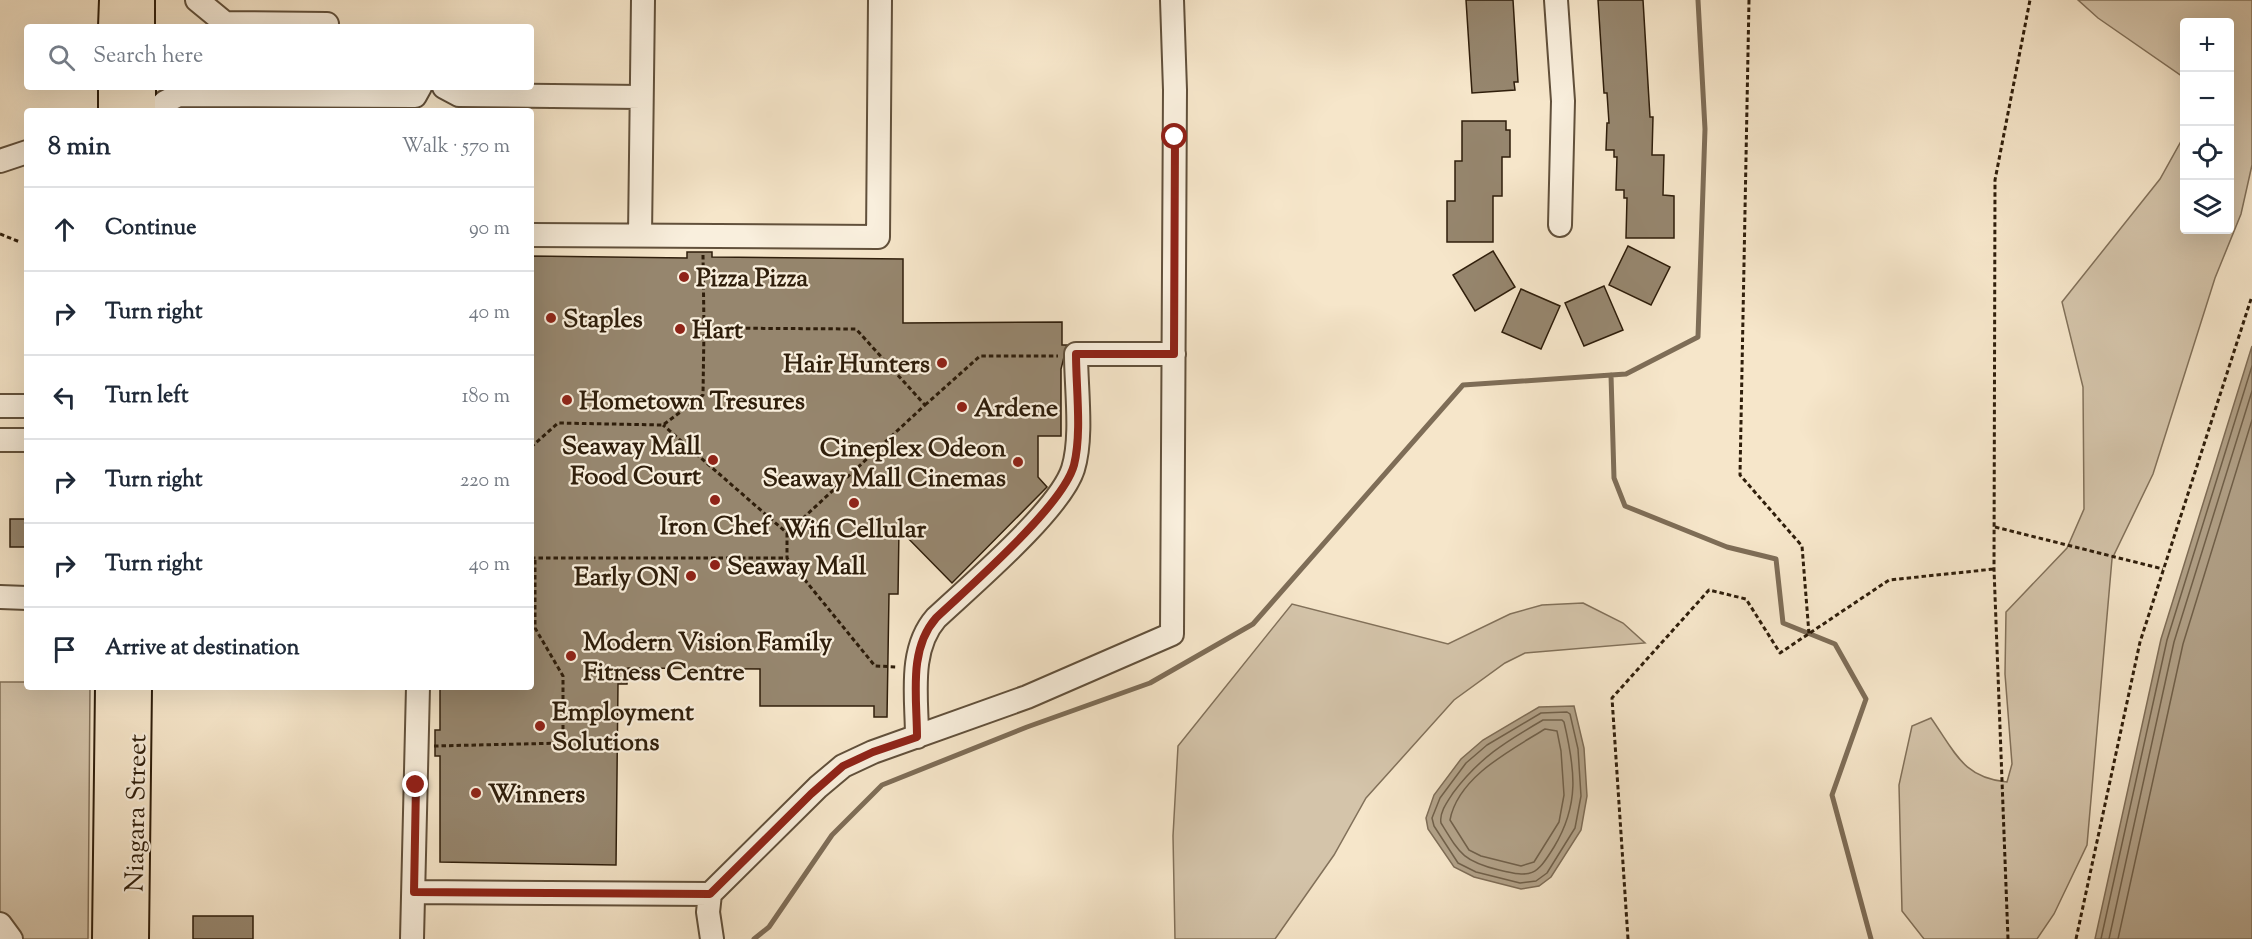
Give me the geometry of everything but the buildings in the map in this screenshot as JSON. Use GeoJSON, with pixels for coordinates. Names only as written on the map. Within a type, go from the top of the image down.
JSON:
{"type":"FeatureCollection","features":[{"type":"Feature","properties":{"kind":"main road"},"geometry":{"type":"LineString","coordinates":[[113,24],[114,0]]}},
{"type":"Feature","properties":{"kind":"main road"},"geometry":{"type":"LineString","coordinates":[[140,0],[140,24]]}},
{"type":"Feature","properties":{"kind":"main road"},"geometry":{"type":"LineString","coordinates":[[112,90],[113,108]]}},
{"type":"Feature","properties":{"kind":"main road"},"geometry":{"type":"LineString","coordinates":[[141,90],[141,108]]}},
{"type":"Feature","properties":{"kind":"main road","name":"Niagara Street"},"geometry":{"type":"LineString","coordinates":[[107,939],[110,690]]}},
{"type":"Feature","properties":{"kind":"main road","name":"Niagara Street"},"geometry":{"type":"LineString","coordinates":[[134,939],[137,690]]}},
{"type":"Feature","properties":{"kind":"street"},"geometry":{"type":"LineString","coordinates":[[197,0],[225,23],[327,24]]}},
{"type":"Feature","properties":{"kind":"street"},"geometry":{"type":"LineString","coordinates":[[640,235],[643,0]]}},
{"type":"Feature","properties":{"kind":"street"},"geometry":{"type":"LineString","coordinates":[[534,235],[878,237],[880,0]]}},
{"type":"Feature","properties":{"kind":"street"},"geometry":{"type":"LineString","coordinates":[[712,939],[710,899],[811,794],[843,766],[873,752],[1016,701],[1172,634],[1175,90],[1172,0]]}},
{"type":"Feature","properties":{"kind":"street"},"geometry":{"type":"LineString","coordinates":[[1556,0],[1563,101],[1560,225]]}},
{"type":"Feature","properties":{"kind":"street"},"geometry":{"type":"LineString","coordinates":[[108,108],[111,90]]}},
{"type":"Feature","properties":{"kind":"street"},"geometry":{"type":"LineString","coordinates":[[159,108],[168,100],[182,95],[415,96],[418,90]]}},
{"type":"Feature","properties":{"kind":"street"},"geometry":{"type":"LineString","coordinates":[[424,108],[425,90]]}},
{"type":"Feature","properties":{"kind":"street"},"geometry":{"type":"LineString","coordinates":[[450,90],[459,95],[641,97]]}},
{"type":"Feature","properties":{"kind":"street"},"geometry":{"type":"LineString","coordinates":[[0,162],[24,153]]}},
{"type":"Feature","properties":{"kind":"street"},"geometry":{"type":"LineString","coordinates":[[0,162],[24,162]]}},
{"type":"Feature","properties":{"kind":"street"},"geometry":{"type":"LineString","coordinates":[[917,737],[917,668],[920,646],[933,622],[1055,501],[1067,483],[1076,448],[1076,354],[1174,354]]}},
{"type":"Feature","properties":{"kind":"street"},"geometry":{"type":"LineString","coordinates":[[0,406],[24,406]]}},
{"type":"Feature","properties":{"kind":"street"},"geometry":{"type":"LineString","coordinates":[[0,440],[24,440]]}},
{"type":"Feature","properties":{"kind":"street"},"geometry":{"type":"LineString","coordinates":[[0,597],[24,598]]}},
{"type":"Feature","properties":{"kind":"street"},"geometry":{"type":"LineString","coordinates":[[412,939],[418,690]]}},
{"type":"Feature","properties":{"kind":"street"},"geometry":{"type":"LineString","coordinates":[[414,892],[710,899]]}},
{"type":"Feature","properties":{"kind":"street"},"geometry":{"type":"LineString","coordinates":[[0,924],[11,939]]}},
{"type":"Feature","properties":{"kind":"path"},"geometry":{"type":"LineString","coordinates":[[1749,0],[1740,475],[1802,546],[1809,634]]}},
{"type":"Feature","properties":{"kind":"path"},"geometry":{"type":"LineString","coordinates":[[2008,939],[1994,569],[1995,180],[2030,0]]}},
{"type":"Feature","properties":{"kind":"path"},"geometry":{"type":"LineString","coordinates":[[0,234],[20,242]]}},
{"type":"Feature","properties":{"kind":"path"},"geometry":{"type":"LineString","coordinates":[[534,444],[558,423],[663,425],[703,395],[703,235]]}},
{"type":"Feature","properties":{"kind":"path"},"geometry":{"type":"LineString","coordinates":[[2076,939],[2140,642],[2252,296]]}},
{"type":"Feature","properties":{"kind":"path"},"geometry":{"type":"LineString","coordinates":[[704,327],[856,329],[925,405]]}},
{"type":"Feature","properties":{"kind":"path"},"geometry":{"type":"LineString","coordinates":[[917,668],[875,666],[787,558],[787,533],[980,356],[1076,354]]}},
{"type":"Feature","properties":{"kind":"path"},"geometry":{"type":"LineString","coordinates":[[663,425],[787,533]]}},
{"type":"Feature","properties":{"kind":"path"},"geometry":{"type":"LineString","coordinates":[[1995,527],[2163,569]]}},
{"type":"Feature","properties":{"kind":"path"},"geometry":{"type":"LineString","coordinates":[[534,558],[787,558]]}},
{"type":"Feature","properties":{"kind":"path"},"geometry":{"type":"LineString","coordinates":[[1628,939],[1612,698],[1709,590],[1746,599],[1780,653],[1889,580],[1994,569]]}},
{"type":"Feature","properties":{"kind":"path"},"geometry":{"type":"LineString","coordinates":[[417,745],[562,744],[563,676],[535,628],[534,593]]}},
{"type":"Feature","properties":{"kind":"shaded area"},"geometry":{"type":"Polygon","coordinates":[[[2078,0],[2252,0],[2252,165],[2241,214],[2234,231],[2234,18],[2180,18],[2180,75],[2098,18],[2078,0]]]}},
{"type":"Feature","properties":{"kind":"shaded area"},"geometry":{"type":"Polygon","coordinates":[[[2180,143],[2180,234],[2233,234],[2215,278],[2153,474],[2112,559],[2087,845],[2054,914],[2037,939],[1924,939],[1902,911],[1899,785],[1912,726],[1931,718],[1954,752],[1970,769],[1980,775],[2007,782],[2012,764],[2005,674],[2006,612],[2067,548],[2084,509],[2083,387],[2062,302],[2160,179],[2180,143]]]}},
{"type":"Feature","properties":{"kind":"shaded area"},"geometry":{"type":"Polygon","coordinates":[[[1583,603],[1623,623],[1645,643],[1525,653],[1505,663],[1454,700],[1366,798],[1334,855],[1275,939],[1175,939],[1173,836],[1178,746],[1292,604],[1448,644],[1510,614],[1542,605],[1583,603]]]}},
{"type":"Feature","properties":{"kind":"shaded area"},"geometry":{"type":"Polygon","coordinates":[[[0,682],[24,682],[24,690],[90,690],[88,939],[0,939],[0,682]]]}},
{"type":"Feature","properties":{"kind":"water"},"geometry":{"type":"Polygon","coordinates":[[[2252,346],[2252,939],[2095,939],[2161,639],[2252,346]]]}},
{"type":"Feature","properties":{"kind":"water"},"geometry":{"type":"Polygon","coordinates":[[[1574,706],[1584,748],[1587,796],[1581,830],[1551,877],[1539,886],[1521,889],[1474,877],[1454,867],[1428,829],[1426,818],[1434,795],[1461,759],[1483,740],[1539,707],[1574,706]]]}},
{"type":"Feature","properties":{"kind":"waterway"},"geometry":{"type":"LineString","coordinates":[[754,939],[769,927],[832,835],[882,785],[1027,727],[1150,683],[1253,624],[1463,385],[1626,374],[1698,337],[1705,129],[1698,0]]}},
{"type":"Feature","properties":{"kind":"waterway"},"geometry":{"type":"LineString","coordinates":[[1611,375],[1614,478],[1625,506],[1727,547],[1776,559],[1783,623],[1835,644],[1866,699],[1832,795],[1871,939]]}},
{"type":"Feature","properties":{"kind":"place","name":"Pizza Pizza"},"geometry":{"type":"Point","coordinates":[684,277]}},
{"type":"Feature","properties":{"kind":"place","name":"Staples"},"geometry":{"type":"Point","coordinates":[551,318]}},
{"type":"Feature","properties":{"kind":"place","name":"Hart"},"geometry":{"type":"Point","coordinates":[680,329]}},
{"type":"Feature","properties":{"kind":"place","name":"Hair Hunters"},"geometry":{"type":"Point","coordinates":[942,363]}},
{"type":"Feature","properties":{"kind":"place","name":"Hometown Tresures"},"geometry":{"type":"Point","coordinates":[567,400]}},
{"type":"Feature","properties":{"kind":"place","name":"Ardene"},"geometry":{"type":"Point","coordinates":[962,407]}},
{"type":"Feature","properties":{"kind":"place","name":"Seaway Mall Food Court"},"geometry":{"type":"Point","coordinates":[713,460]}},
{"type":"Feature","properties":{"kind":"place","name":"Cineplex Odeon Seaway Mall Cinemas"},"geometry":{"type":"Point","coordinates":[1018,462]}},
{"type":"Feature","properties":{"kind":"place","name":"Iron Chef"},"geometry":{"type":"Point","coordinates":[715,500]}},
{"type":"Feature","properties":{"kind":"place","name":"Wifi Cellular"},"geometry":{"type":"Point","coordinates":[854,503]}},
{"type":"Feature","properties":{"kind":"place","name":"Seaway Mall"},"geometry":{"type":"Point","coordinates":[715,565]}},
{"type":"Feature","properties":{"kind":"place","name":"Early ON"},"geometry":{"type":"Point","coordinates":[691,576]}},
{"type":"Feature","properties":{"kind":"place","name":"Modern Vision Family Fitness Centre"},"geometry":{"type":"Point","coordinates":[571,656]}},
{"type":"Feature","properties":{"kind":"place","name":"Employment Solutions"},"geometry":{"type":"Point","coordinates":[540,726]}},
{"type":"Feature","properties":{"kind":"place","name":"Winners"},"geometry":{"type":"Point","coordinates":[476,793]}},
{"type":"Feature","properties":{"kind":"route"},"geometry":{"type":"LineString","coordinates":[[416,785],[414,892],[710,894],[818,787],[843,766],[873,752],[917,737],[918,657],[926,631],[936,618],[1055,501],[1070,476],[1076,448],[1076,354],[1174,354],[1175,137]]}}]}
